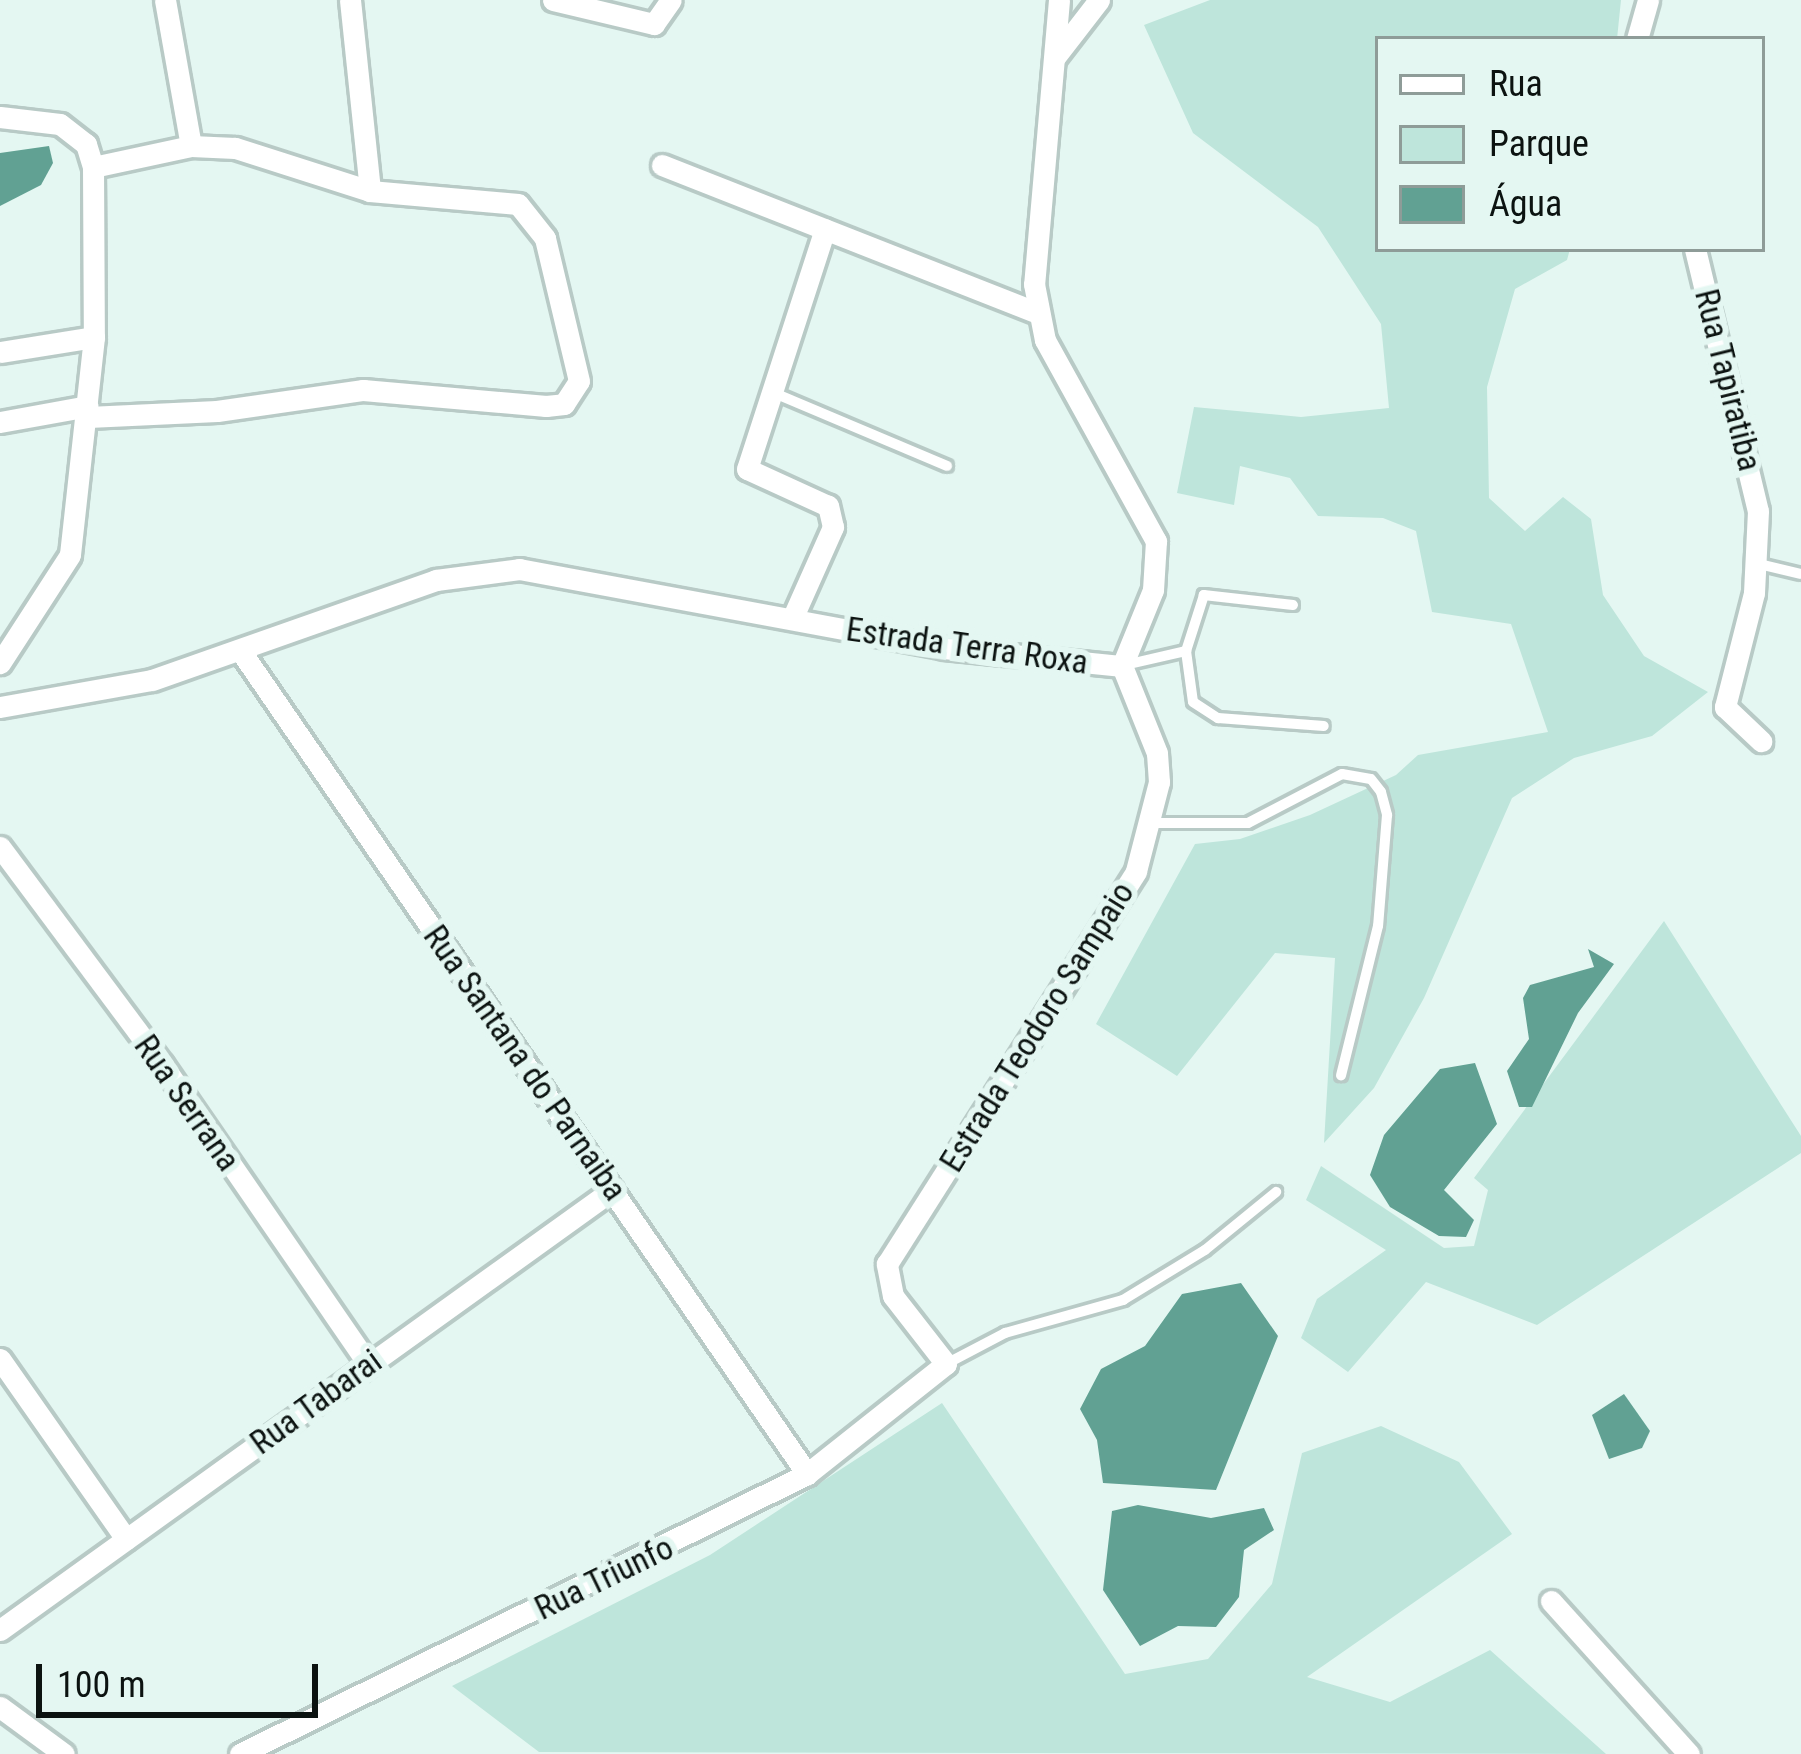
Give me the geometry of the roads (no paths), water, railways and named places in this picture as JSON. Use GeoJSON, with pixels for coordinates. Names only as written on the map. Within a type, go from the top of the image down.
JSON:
{"type":"FeatureCollection","features":[{"type":"Feature","properties":{"kind":"street"},"geometry":{"type":"LineString","coordinates":[[165,0],[191,146]]}},
{"type":"Feature","properties":{"kind":"street"},"geometry":{"type":"LineString","coordinates":[[350,0],[370,191]]}},
{"type":"Feature","properties":{"kind":"street"},"geometry":{"type":"LineString","coordinates":[[553,0],[654,24],[671,0]]}},
{"type":"Feature","properties":{"kind":"street","name":"Estrada Terra Roxa"},"geometry":{"type":"LineString","coordinates":[[0,707],[152,680],[474,572],[553,572],[1009,658],[1122,666],[1153,590],[1156,542],[1037,313],[1035,238],[1059,0]]}},
{"type":"Feature","properties":{"kind":"street"},"geometry":{"type":"LineString","coordinates":[[1054,58],[1099,0]]}},
{"type":"Feature","properties":{"kind":"street"},"geometry":{"type":"LineString","coordinates":[[1638,36],[1648,0]]}},
{"type":"Feature","properties":{"kind":"street"},"geometry":{"type":"LineString","coordinates":[[0,117],[60,124],[86,144],[93,166],[94,338],[70,555],[0,662]]}},
{"type":"Feature","properties":{"kind":"street"},"geometry":{"type":"LineString","coordinates":[[0,422],[88,412],[199,413],[363,390],[546,406],[574,396],[578,361],[534,217],[497,198],[370,191],[236,148],[191,146],[93,166]]}},
{"type":"Feature","properties":{"kind":"street"},"geometry":{"type":"LineString","coordinates":[[662,165],[1037,313]]}},
{"type":"Feature","properties":{"kind":"street"},"geometry":{"type":"LineString","coordinates":[[792,619],[833,527],[828,506],[747,469],[825,230]]}},
{"type":"Feature","properties":{"kind":"street","name":"Rua Tapiratiba"},"geometry":{"type":"LineString","coordinates":[[1696,252],[1758,511],[1755,563],[1725,707],[1761,741]]}},
{"type":"Feature","properties":{"kind":"street"},"geometry":{"type":"LineString","coordinates":[[0,352],[94,338]]}},
{"type":"Feature","properties":{"kind":"street","name":"Rua Santana do Parnaiba"},"geometry":{"type":"LineString","coordinates":[[242,653],[807,1474]]}},
{"type":"Feature","properties":{"kind":"street","name":"Estrada Teodoro Sampaio"},"geometry":{"type":"LineString","coordinates":[[946,1364],[893,1297],[887,1264],[1136,871],[1151,824],[1157,753],[1122,666]]}},
{"type":"Feature","properties":{"kind":"street","name":"Rua Serrana"},"geometry":{"type":"LineString","coordinates":[[0,847],[162,1064],[368,1364]]}},
{"type":"Feature","properties":{"kind":"street","name":"Rua Tabarai"},"geometry":{"type":"LineString","coordinates":[[0,1630],[613,1190]]}},
{"type":"Feature","properties":{"kind":"street"},"geometry":{"type":"LineString","coordinates":[[0,1359],[127,1539]]}},
{"type":"Feature","properties":{"kind":"street","name":"Rua Triunfo"},"geometry":{"type":"LineString","coordinates":[[240,1754],[807,1474],[946,1364]]}},
{"type":"Feature","properties":{"kind":"street"},"geometry":{"type":"LineString","coordinates":[[1551,1601],[1689,1754]]}},
{"type":"Feature","properties":{"kind":"street"},"geometry":{"type":"LineString","coordinates":[[0,1707],[64,1754]]}},
{"type":"Feature","properties":{"kind":"lane"},"geometry":{"type":"LineString","coordinates":[[772,392],[947,466]]}},
{"type":"Feature","properties":{"kind":"lane"},"geometry":{"type":"LineString","coordinates":[[1755,563],[1801,574]]}},
{"type":"Feature","properties":{"kind":"lane"},"geometry":{"type":"LineString","coordinates":[[1293,605],[1204,595],[1186,651],[1193,702],[1218,718],[1324,726]]}},
{"type":"Feature","properties":{"kind":"lane"},"geometry":{"type":"LineString","coordinates":[[1122,666],[1186,651]]}},
{"type":"Feature","properties":{"kind":"lane"},"geometry":{"type":"LineString","coordinates":[[1151,824],[1248,823],[1342,774],[1372,779],[1382,791],[1387,815],[1378,926],[1342,1075]]}},
{"type":"Feature","properties":{"kind":"lane"},"geometry":{"type":"LineString","coordinates":[[946,1364],[1006,1333],[1123,1300],[1205,1250],[1276,1192]]}},
{"type":"Feature","properties":{"kind":"water"},"geometry":{"type":"Polygon","coordinates":[[[49,146],[53,163],[41,185],[0,206],[0,153],[49,146]]]}},
{"type":"Feature","properties":{"kind":"water"},"geometry":{"type":"Polygon","coordinates":[[[1588,949],[1614,964],[1578,1013],[1532,1107],[1519,1107],[1507,1071],[1529,1039],[1523,998],[1530,985],[1594,967],[1588,949]]]}},
{"type":"Feature","properties":{"kind":"water"},"geometry":{"type":"Polygon","coordinates":[[[1475,1063],[1497,1124],[1444,1190],[1474,1220],[1466,1237],[1439,1236],[1390,1207],[1370,1175],[1384,1135],[1440,1069],[1475,1063]]]}},
{"type":"Feature","properties":{"kind":"water"},"geometry":{"type":"Polygon","coordinates":[[[1241,1283],[1278,1336],[1216,1490],[1103,1483],[1097,1440],[1080,1409],[1101,1369],[1145,1346],[1182,1294],[1241,1283]]]}},
{"type":"Feature","properties":{"kind":"water"},"geometry":{"type":"Polygon","coordinates":[[[1624,1394],[1650,1431],[1642,1448],[1609,1459],[1592,1415],[1624,1394]]]}},
{"type":"Feature","properties":{"kind":"water"},"geometry":{"type":"Polygon","coordinates":[[[1138,1505],[1211,1518],[1264,1508],[1274,1530],[1244,1550],[1239,1597],[1216,1627],[1178,1626],[1140,1646],[1103,1590],[1112,1511],[1138,1505]]]}}]}
